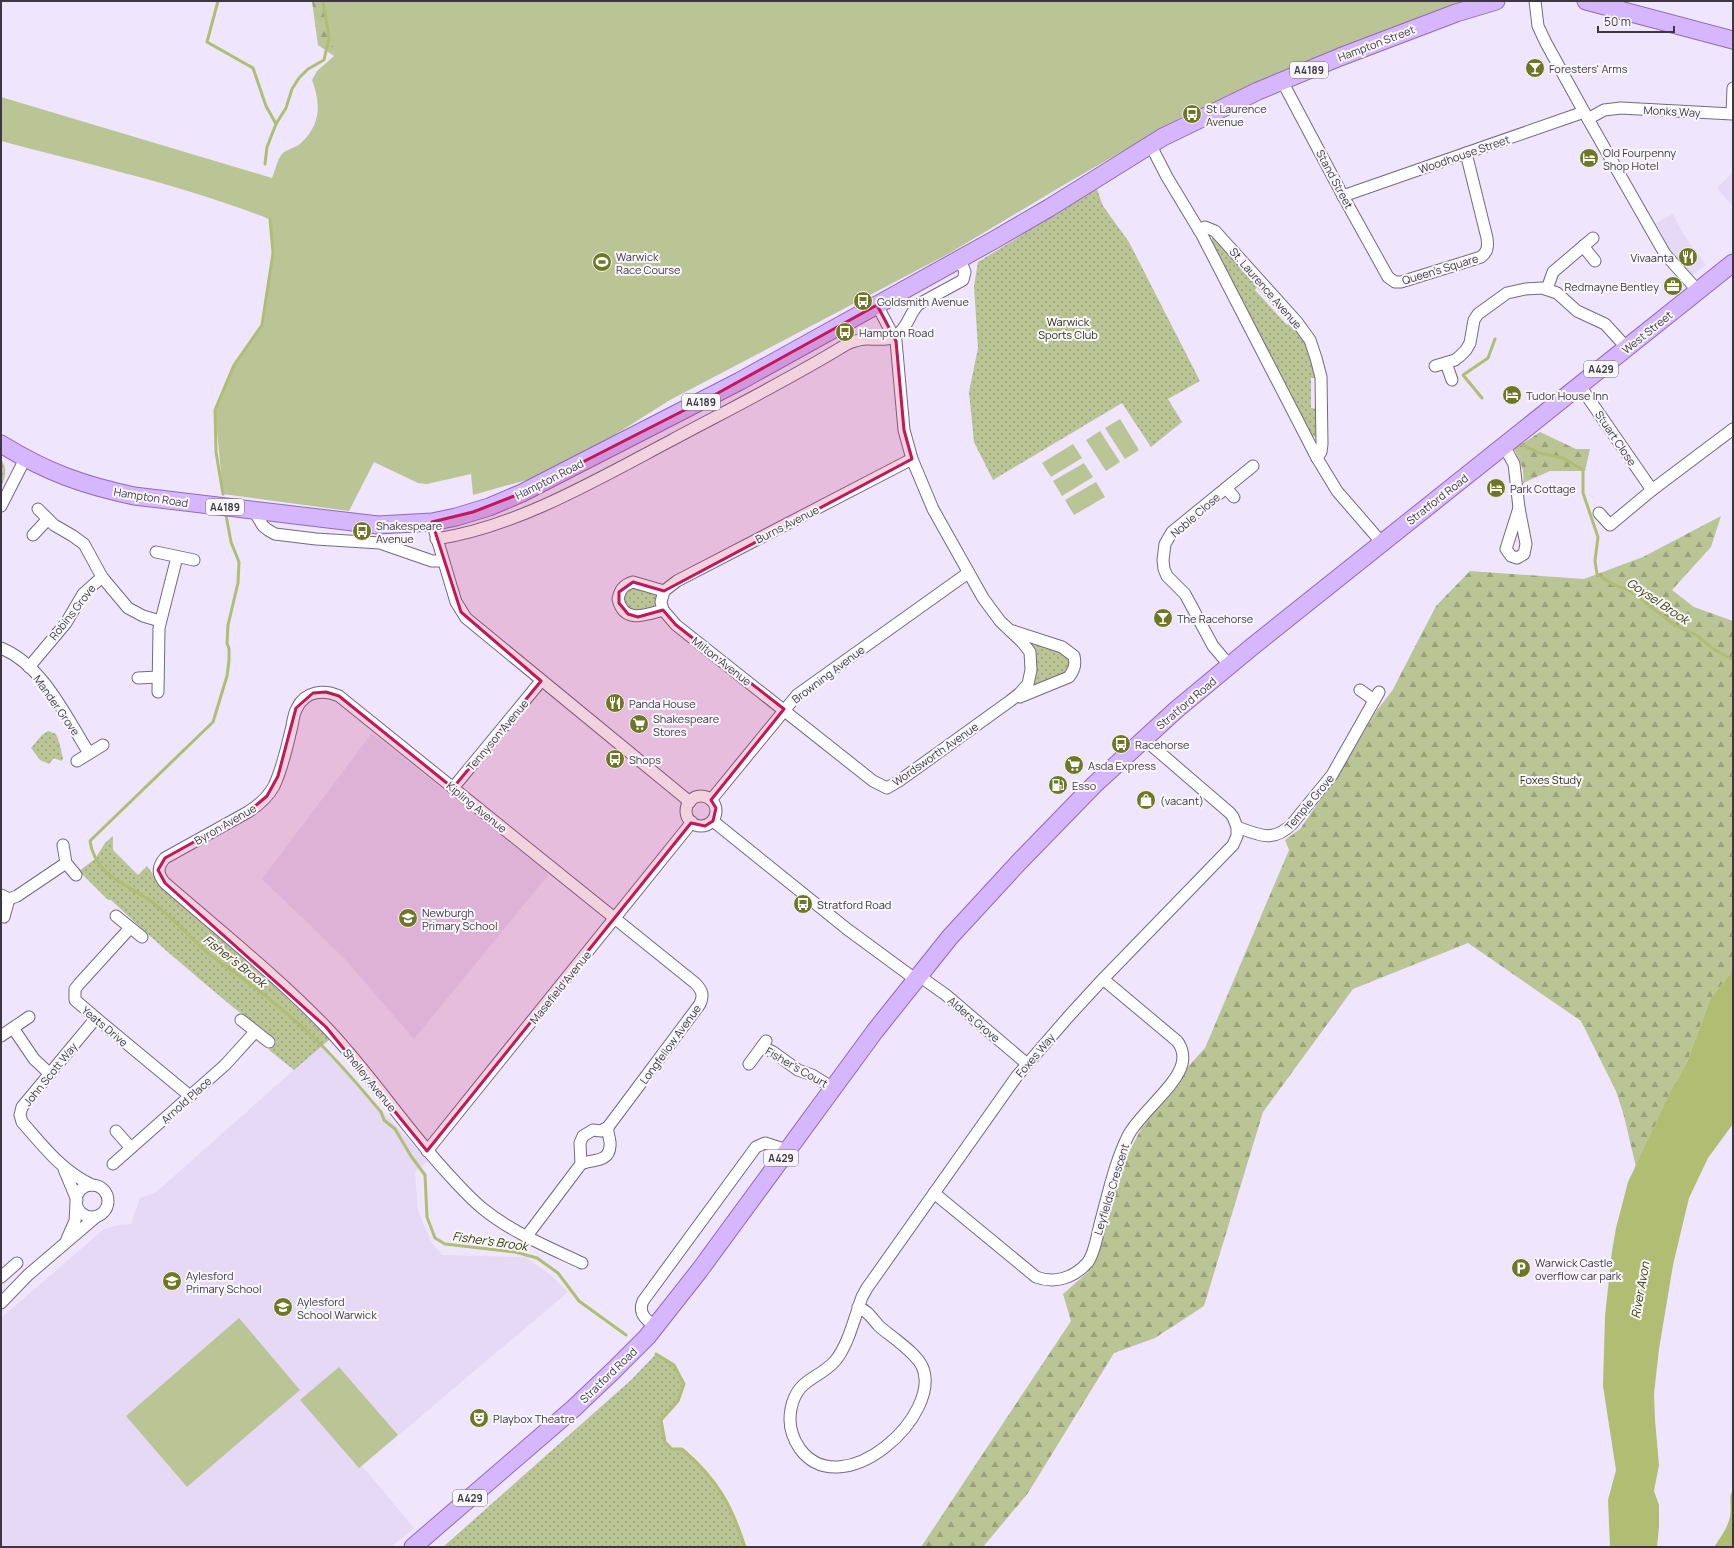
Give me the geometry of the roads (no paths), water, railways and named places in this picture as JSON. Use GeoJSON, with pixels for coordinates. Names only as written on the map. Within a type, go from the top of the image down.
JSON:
{"type":"FeatureCollection","features":[{"type":"Feature","properties":{"kind":"main road","name":"Hampton Street"},"geometry":{"type":"LineString","coordinates":[[1150,144],[1196,120],[1282,81],[1439,19],[1478,5],[1496,1]]}},
{"type":"Feature","properties":{"kind":"main road"},"geometry":{"type":"LineString","coordinates":[[1586,1],[1733,40]]}},
{"type":"Feature","properties":{"kind":"main road","name":"Hampton Road"},"geometry":{"type":"LineString","coordinates":[[1,444],[25,459],[62,476],[109,491],[134,496],[378,525],[432,522],[473,512],[522,493],[723,390],[1049,208],[1150,144]]}},
{"type":"Feature","properties":{"kind":"main road","name":"West Street"},"geometry":{"type":"LineString","coordinates":[[1504,446],[1733,263]]}},
{"type":"Feature","properties":{"kind":"main road","name":"Stratford Road"},"geometry":{"type":"LineString","coordinates":[[413,1547],[600,1384],[656,1326],[699,1271],[787,1150],[917,977],[950,937],[1020,861],[1094,785],[1144,739],[1230,666],[1504,446]]}},
{"type":"Feature","properties":{"kind":"street"},"geometry":{"type":"LineString","coordinates":[[1535,1],[1538,26],[1546,44],[1586,116],[1665,254],[1698,291]]}},
{"type":"Feature","properties":{"kind":"street","name":"Stand Street"},"geometry":{"type":"LineString","coordinates":[[1282,81],[1388,277]]}},
{"type":"Feature","properties":{"kind":"street","name":"Monks Way"},"geometry":{"type":"LineString","coordinates":[[1586,116],[1604,110],[1621,108],[1732,114],[1733,88]]}},
{"type":"Feature","properties":{"kind":"street","name":"Woodhouse Street"},"geometry":{"type":"LineString","coordinates":[[1343,196],[1466,153],[1586,116]]}},
{"type":"Feature","properties":{"kind":"street","name":"St. Laurence Avenue"},"geometry":{"type":"LineString","coordinates":[[1150,144],[1167,177],[1199,230],[1316,458],[1337,491],[1382,543]]}},
{"type":"Feature","properties":{"kind":"street","name":"Queen's Square"},"geometry":{"type":"LineString","coordinates":[[1388,277],[1395,282],[1401,282],[1481,257],[1485,254],[1487,250],[1487,238],[1466,153]]}},
{"type":"Feature","properties":{"kind":"street","name":"St. Laurence Avenue"},"geometry":{"type":"LineString","coordinates":[[1199,230],[1205,227],[1215,231],[1297,322],[1310,340],[1322,377],[1322,444],[1321,452],[1316,458]]}},
{"type":"Feature","properties":{"kind":"street"},"geometry":{"type":"LineString","coordinates":[[1548,289],[1552,272],[1593,238]]}},
{"type":"Feature","properties":{"kind":"street"},"geometry":{"type":"LineString","coordinates":[[1583,246],[1595,261]]}},
{"type":"Feature","properties":{"kind":"street"},"geometry":{"type":"LineString","coordinates":[[894,336],[900,332],[919,304],[963,280],[965,272],[960,259]]}},
{"type":"Feature","properties":{"kind":"street"},"geometry":{"type":"LineString","coordinates":[[1435,366],[1446,363],[1460,356],[1466,350],[1470,343],[1474,320],[1478,314],[1511,292],[1525,289],[1548,289],[1557,292],[1577,312],[1605,324],[1627,348]]}},
{"type":"Feature","properties":{"kind":"street"},"geometry":{"type":"LineString","coordinates":[[877,305],[894,336],[897,348],[904,430],[912,459],[933,509],[968,573],[983,598],[1000,621],[1011,630]]}},
{"type":"Feature","properties":{"kind":"street","name":"Hampton Road"},"geometry":{"type":"LineString","coordinates":[[436,539],[494,525],[523,514],[641,456],[847,344],[862,340],[886,340],[894,336]]}},
{"type":"Feature","properties":{"kind":"street"},"geometry":{"type":"LineString","coordinates":[[1446,363],[1452,380]]}},
{"type":"Feature","properties":{"kind":"street","name":"Stuart Close"},"geometry":{"type":"LineString","coordinates":[[1580,386],[1652,490]]}},
{"type":"Feature","properties":{"kind":"street"},"geometry":{"type":"LineString","coordinates":[[1599,513],[1610,525],[1652,490],[1733,429]]}},
{"type":"Feature","properties":{"kind":"street"},"geometry":{"type":"LineString","coordinates":[[1504,446],[1514,464],[1519,508]]}},
{"type":"Feature","properties":{"kind":"street"},"geometry":{"type":"LineString","coordinates":[[1,506],[25,459]]}},
{"type":"Feature","properties":{"kind":"street","name":"Burns Avenue"},"geometry":{"type":"LineString","coordinates":[[664,591],[677,581],[912,459]]}},
{"type":"Feature","properties":{"kind":"street","name":"Noble Close"},"geometry":{"type":"LineString","coordinates":[[1230,666],[1213,646],[1185,594],[1168,576],[1163,560],[1165,544],[1172,532],[1253,466]]}},
{"type":"Feature","properties":{"kind":"street","name":"Noble Close"},"geometry":{"type":"LineString","coordinates":[[1226,488],[1234,497]]}},
{"type":"Feature","properties":{"kind":"street","name":"Robins Grove"},"geometry":{"type":"LineString","coordinates":[[38,509],[54,525],[84,544],[102,577],[128,608],[143,616],[160,621]]}},
{"type":"Feature","properties":{"kind":"street"},"geometry":{"type":"LineString","coordinates":[[254,511],[263,526],[275,534],[316,539],[380,543],[432,561],[443,561]]}},
{"type":"Feature","properties":{"kind":"street"},"geometry":{"type":"LineString","coordinates":[[33,535],[48,519]]}},
{"type":"Feature","properties":{"kind":"street"},"geometry":{"type":"LineString","coordinates":[[432,522],[456,602],[466,618],[690,802]]}},
{"type":"Feature","properties":{"kind":"street"},"geometry":{"type":"LineString","coordinates":[[156,552],[194,560]]}},
{"type":"Feature","properties":{"kind":"street"},"geometry":{"type":"LineString","coordinates":[[158,692],[160,621],[172,581],[177,557]]}},
{"type":"Feature","properties":{"kind":"street","name":"Browning Avenue"},"geometry":{"type":"LineString","coordinates":[[711,800],[797,695],[968,573]]}},
{"type":"Feature","properties":{"kind":"street","name":"Robins Grove"},"geometry":{"type":"LineString","coordinates":[[29,666],[66,623],[84,594],[102,577]]}},
{"type":"Feature","properties":{"kind":"street"},"geometry":{"type":"LineString","coordinates":[[633,582],[664,591],[661,602],[663,610],[638,617],[633,616],[624,611],[618,599],[619,592],[623,586],[633,582]]}},
{"type":"Feature","properties":{"kind":"street","name":"Milton Avenue"},"geometry":{"type":"LineString","coordinates":[[663,610],[676,625],[784,709]]}},
{"type":"Feature","properties":{"kind":"street","name":"Wordsworth Avenue"},"geometry":{"type":"LineString","coordinates":[[1010,701],[1069,677],[1075,666],[1074,656],[1062,647],[1011,630]]}},
{"type":"Feature","properties":{"kind":"street","name":"Wordsworth Avenue"},"geometry":{"type":"LineString","coordinates":[[784,709],[873,781],[887,788],[899,781],[1010,701],[1025,688],[1030,679],[1030,652],[1011,630]]}},
{"type":"Feature","properties":{"kind":"street","name":"Mander Grove"},"geometry":{"type":"LineString","coordinates":[[1,648],[29,666],[51,693],[89,753]]}},
{"type":"Feature","properties":{"kind":"street"},"geometry":{"type":"LineString","coordinates":[[138,678],[158,677]]}},
{"type":"Feature","properties":{"kind":"street","name":"Tennyson Avenue"},"geometry":{"type":"LineString","coordinates":[[453,788],[541,681]]}},
{"type":"Feature","properties":{"kind":"street","name":"Temple Grove"},"geometry":{"type":"LineString","coordinates":[[1237,827],[1264,836],[1274,835],[1285,831],[1332,775],[1376,696],[1360,690]]}},
{"type":"Feature","properties":{"kind":"street","name":"Byron Avenue"},"geometry":{"type":"LineString","coordinates":[[165,883],[161,879],[158,870],[159,865],[165,858],[248,812],[267,796],[278,776],[296,708],[300,703],[308,696],[319,692],[326,692],[339,696]]}},
{"type":"Feature","properties":{"kind":"street","name":"Kipling Avenue"},"geometry":{"type":"LineString","coordinates":[[339,696],[615,918]]}},
{"type":"Feature","properties":{"kind":"street"},"geometry":{"type":"LineString","coordinates":[[1144,739],[1230,813],[1237,827]]}},
{"type":"Feature","properties":{"kind":"street"},"geometry":{"type":"LineString","coordinates":[[76,761],[103,746]]}},
{"type":"Feature","properties":{"kind":"street"},"geometry":{"type":"LineString","coordinates":[[697,797],[711,800],[716,808],[716,814],[713,820],[707,825],[701,826],[692,822],[687,814],[690,802],[697,797]]}},
{"type":"Feature","properties":{"kind":"street"},"geometry":{"type":"LineString","coordinates":[[713,820],[847,929],[917,977]]}},
{"type":"Feature","properties":{"kind":"street","name":"Masefield Avenue"},"geometry":{"type":"LineString","coordinates":[[427,1150],[692,822]]}},
{"type":"Feature","properties":{"kind":"street","name":"Foxes Way"},"geometry":{"type":"LineString","coordinates":[[858,1307],[865,1310],[879,1326],[917,1358],[922,1366],[925,1376],[925,1386],[923,1396],[915,1413],[888,1444],[862,1462],[850,1466],[832,1467],[815,1462],[801,1450],[790,1430],[790,1412],[794,1399],[801,1386],[830,1366],[838,1356],[858,1307],[867,1288],[1027,1064],[1103,979],[1233,845],[1237,836],[1237,827]]}},
{"type":"Feature","properties":{"kind":"street"},"geometry":{"type":"LineString","coordinates":[[63,845],[66,863],[76,875]]}},
{"type":"Feature","properties":{"kind":"street"},"geometry":{"type":"LineString","coordinates":[[4,917],[5,897],[17,896],[66,863]]}},
{"type":"Feature","properties":{"kind":"street","name":"Shelley Avenue"},"geometry":{"type":"LineString","coordinates":[[165,883],[251,958],[326,1027],[356,1060],[427,1150],[482,1208],[526,1237],[582,1263]]}},
{"type":"Feature","properties":{"kind":"street"},"geometry":{"type":"LineString","coordinates":[[116,916],[142,937]]}},
{"type":"Feature","properties":{"kind":"street","name":"Longfellow Avenue"},"geometry":{"type":"LineString","coordinates":[[608,1127],[703,998],[702,992],[695,983],[615,918]]}},
{"type":"Feature","properties":{"kind":"street","name":"Yeats Drive"},"geometry":{"type":"LineString","coordinates":[[130,928],[75,989],[74,994],[76,1002],[190,1096]]}},
{"type":"Feature","properties":{"kind":"street","name":"Alders Grove"},"geometry":{"type":"LineString","coordinates":[[917,977],[946,995],[1027,1064]]}},
{"type":"Feature","properties":{"kind":"street","name":"Leyfields Crescent"},"geometry":{"type":"LineString","coordinates":[[934,1193],[1036,1277],[1046,1280],[1064,1278],[1087,1263],[1092,1253],[1110,1187],[1126,1142],[1134,1125],[1175,1078],[1181,1068],[1182,1059],[1182,1050],[1177,1041],[1103,979]]}},
{"type":"Feature","properties":{"kind":"street"},"geometry":{"type":"LineString","coordinates":[[1,1036],[29,1017]]}},
{"type":"Feature","properties":{"kind":"street","name":"John Scott Way"},"geometry":{"type":"LineString","coordinates":[[62,1167],[22,1122],[20,1118],[22,1107],[96,1018]]}},
{"type":"Feature","properties":{"kind":"street"},"geometry":{"type":"LineString","coordinates":[[241,1020],[268,1042]]}},
{"type":"Feature","properties":{"kind":"street"},"geometry":{"type":"LineString","coordinates":[[13,1028],[34,1059],[50,1074]]}},
{"type":"Feature","properties":{"kind":"street","name":"Arnold Place"},"geometry":{"type":"LineString","coordinates":[[113,1164],[235,1055],[255,1032]]}},
{"type":"Feature","properties":{"kind":"street","name":"Fisher's Court"},"geometry":{"type":"LineString","coordinates":[[749,1064],[764,1044],[798,1070],[812,1074],[833,1088]]}},
{"type":"Feature","properties":{"kind":"street"},"geometry":{"type":"LineString","coordinates":[[526,1237],[581,1164],[588,1161],[597,1161],[606,1157],[610,1149],[608,1127],[601,1131],[593,1130],[583,1136],[580,1143],[581,1164]]}},
{"type":"Feature","properties":{"kind":"street"},"geometry":{"type":"LineString","coordinates":[[116,1131],[131,1148]]}},
{"type":"Feature","properties":{"kind":"street"},"geometry":{"type":"LineString","coordinates":[[656,1326],[644,1318],[641,1308],[643,1301],[756,1147],[765,1144],[787,1150]]}},
{"type":"Feature","properties":{"kind":"street"},"geometry":{"type":"LineString","coordinates":[[1,1303],[17,1285],[106,1209],[108,1200],[102,1189],[72,1174],[62,1167]]}},
{"type":"Feature","properties":{"kind":"street"},"geometry":{"type":"LineString","coordinates":[[62,1167],[81,1212],[85,1216],[97,1216]]}},
{"type":"Feature","properties":{"kind":"street"},"geometry":{"type":"LineString","coordinates":[[65,1243],[74,1225],[76,1202],[79,1193],[82,1189],[92,1185]]}},
{"type":"Feature","properties":{"kind":"street"},"geometry":{"type":"LineString","coordinates":[[2,1275],[17,1263]]}},
{"type":"Feature","properties":{"kind":"street"},"geometry":{"type":"LineString","coordinates":[[1,1293],[17,1285]]}},
{"type":"Feature","properties":{"kind":"water","name":"River Avon"},"geometry":{"type":"Polygon","coordinates":[[[1733,970],[1733,1124],[1708,1158],[1689,1198],[1673,1265],[1659,1349],[1654,1394],[1659,1465],[1654,1491],[1659,1505],[1657,1547],[1610,1547],[1608,1500],[1616,1470],[1603,1386],[1605,1316],[1616,1228],[1628,1182],[1673,1087],[1687,1062],[1710,999],[1733,970]]]}},
{"type":"Feature","properties":{"kind":"water"},"geometry":{"type":"Polygon","coordinates":[[[1733,1489],[1733,1547],[1714,1547],[1728,1525],[1733,1489]]]}},
{"type":"Feature","properties":{"kind":"waterway","name":"Fisher's Brook"},"geometry":{"type":"LineString","coordinates":[[218,1],[207,42],[253,68],[266,106],[276,124],[267,147],[265,164]]}},
{"type":"Feature","properties":{"kind":"waterway"},"geometry":{"type":"LineString","coordinates":[[276,124],[286,108],[292,89],[299,78],[308,69],[324,60],[329,38],[323,1]]}},
{"type":"Feature","properties":{"kind":"waterway","name":"Fisher's Brook"},"geometry":{"type":"LineString","coordinates":[[223,494],[216,452],[215,410],[234,365],[262,325],[273,253],[270,219]]}},
{"type":"Feature","properties":{"kind":"waterway"},"geometry":{"type":"LineString","coordinates":[[1482,398],[1463,375],[1488,358],[1495,339]]}},
{"type":"Feature","properties":{"kind":"waterway","name":"Goysel Brook"},"geometry":{"type":"LineString","coordinates":[[1522,445],[1540,453],[1563,458],[1583,470],[1583,493],[1598,537],[1595,561],[1597,574],[1612,584],[1631,591],[1673,624],[1698,636],[1712,648],[1733,660]]}},
{"type":"Feature","properties":{"kind":"waterway","name":"Fisher's Brook"},"geometry":{"type":"LineString","coordinates":[[226,515],[231,542],[239,562],[238,583],[228,625],[227,643],[229,649],[229,661],[227,676],[213,722],[90,841],[93,853],[98,863],[105,871],[159,907],[208,953],[287,1013],[304,1028],[348,1073],[381,1112],[384,1120],[395,1129],[411,1156],[425,1175],[427,1217],[435,1238],[445,1244],[515,1252],[537,1258],[558,1273],[579,1301],[626,1335]]}},
{"type":"Feature","properties":{"kind":"waterway","name":"Fisher's Brook"},"geometry":{"type":"LineString","coordinates":[[656,1354],[674,1365],[684,1384],[678,1401],[661,1420],[665,1442],[672,1449],[682,1449],[714,1482],[728,1505],[745,1547]]}},
{"type":"Feature","properties":{"kind":"place","name":"Foresters' Arms"},"geometry":{"type":"Point","coordinates":[1535,68]}},
{"type":"Feature","properties":{"kind":"place","name":"St Laurence Avenue"},"geometry":{"type":"Point","coordinates":[1192,114]}},
{"type":"Feature","properties":{"kind":"place","name":"Old Fourpenny Shop Hotel"},"geometry":{"type":"Point","coordinates":[1589,158]}},
{"type":"Feature","properties":{"kind":"place","name":"Vivaanta"},"geometry":{"type":"Point","coordinates":[1688,257]}},
{"type":"Feature","properties":{"kind":"place","name":"Warwick Race Course"},"geometry":{"type":"Point","coordinates":[602,262]}},
{"type":"Feature","properties":{"kind":"place","name":"Redmayne Bentley"},"geometry":{"type":"Point","coordinates":[1673,286]}},
{"type":"Feature","properties":{"kind":"place","name":"Goldsmith Avenue"},"geometry":{"type":"Point","coordinates":[863,301]}},
{"type":"Feature","properties":{"kind":"place","name":"Hampton Road"},"geometry":{"type":"Point","coordinates":[845,332]}},
{"type":"Feature","properties":{"kind":"place","name":"Tudor House Inn"},"geometry":{"type":"Point","coordinates":[1512,395]}},
{"type":"Feature","properties":{"kind":"place","name":"Park Cottage"},"geometry":{"type":"Point","coordinates":[1496,488]}},
{"type":"Feature","properties":{"kind":"place","name":"Shakespeare Avenue"},"geometry":{"type":"Point","coordinates":[362,531]}},
{"type":"Feature","properties":{"kind":"place","name":"The Racehorse"},"geometry":{"type":"Point","coordinates":[1163,618]}},
{"type":"Feature","properties":{"kind":"place","name":"Panda House"},"geometry":{"type":"Point","coordinates":[615,703]}},
{"type":"Feature","properties":{"kind":"place","name":"Shakespeare Stores"},"geometry":{"type":"Point","coordinates":[639,724]}},
{"type":"Feature","properties":{"kind":"place","name":"Racehorse"},"geometry":{"type":"Point","coordinates":[1121,744]}},
{"type":"Feature","properties":{"kind":"place","name":"Shops"},"geometry":{"type":"Point","coordinates":[615,759]}},
{"type":"Feature","properties":{"kind":"place","name":"Asda Express"},"geometry":{"type":"Point","coordinates":[1074,765]}},
{"type":"Feature","properties":{"kind":"place","name":"Esso"},"geometry":{"type":"Point","coordinates":[1058,785]}},
{"type":"Feature","properties":{"kind":"place","name":"(vacant)"},"geometry":{"type":"Point","coordinates":[1146,800]}},
{"type":"Feature","properties":{"kind":"place","name":"Stratford Road"},"geometry":{"type":"Point","coordinates":[803,904]}},
{"type":"Feature","properties":{"kind":"place","name":"Newburgh Primary School"},"geometry":{"type":"Point","coordinates":[408,918]}},
{"type":"Feature","properties":{"kind":"place","name":"Warwick Castle overflow car park"},"geometry":{"type":"Point","coordinates":[1521,1268]}},
{"type":"Feature","properties":{"kind":"place","name":"Aylesford Primary School"},"geometry":{"type":"Point","coordinates":[172,1281]}},
{"type":"Feature","properties":{"kind":"place","name":"Aylesford School Warwick"},"geometry":{"type":"Point","coordinates":[283,1307]}},
{"type":"Feature","properties":{"kind":"place","name":"Playbox Theatre"},"geometry":{"type":"Point","coordinates":[479,1418]}},
{"type":"Feature","properties":{"kind":"park label","name":"Warwick Sports Club"},"geometry":{"type":"Point","coordinates":[1068,327]}},
{"type":"Feature","properties":{"kind":"park label","name":"Foxes Study"},"geometry":{"type":"Point","coordinates":[1551,779]}}]}
